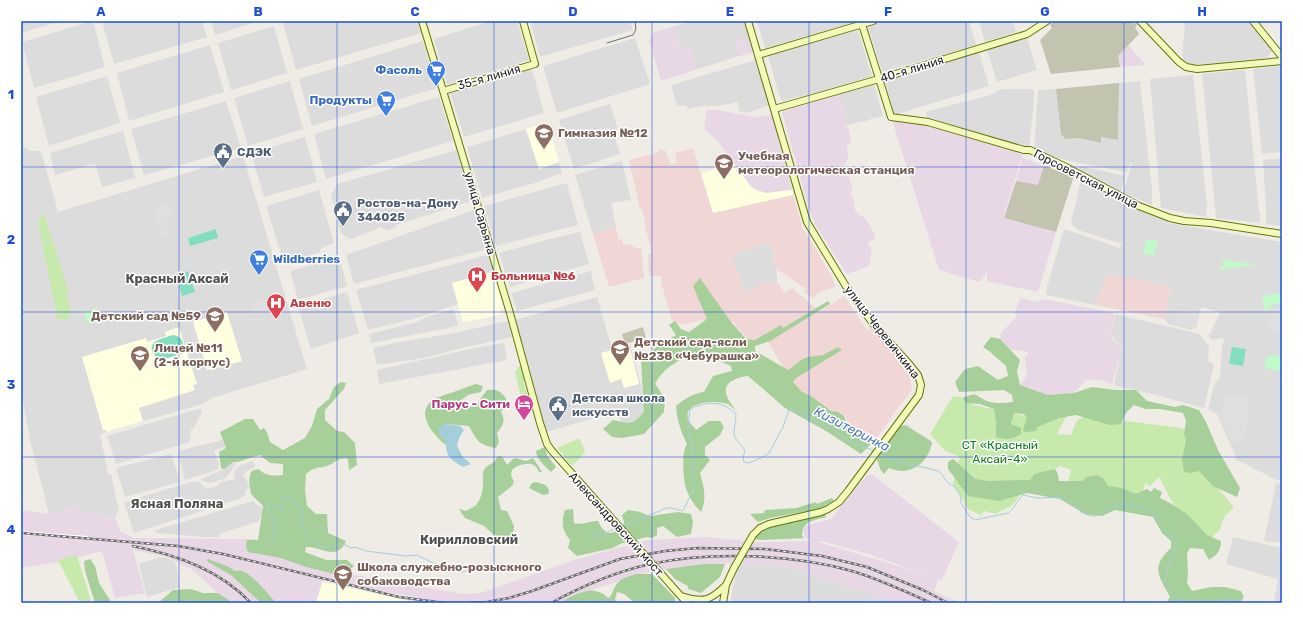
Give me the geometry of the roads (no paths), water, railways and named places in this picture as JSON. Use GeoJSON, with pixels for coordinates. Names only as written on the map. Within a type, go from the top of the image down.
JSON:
{"type":"FeatureCollection","features":[{"type":"Feature","properties":{"kind":"street","name":"улица Сарьяна"},"geometry":{"type":"LineString","coordinates":[[422,21],[510,313],[540,423],[547,444],[552,451]]}},
{"type":"Feature","properties":{"kind":"street","name":"35-я линия"},"geometry":{"type":"LineString","coordinates":[[443,91],[535,64],[523,21]]}},
{"type":"Feature","properties":{"kind":"street","name":"улица Черевичкина"},"geometry":{"type":"LineString","coordinates":[[726,585],[753,535],[763,526],[821,512],[839,502],[919,395],[921,388],[921,381],[910,365],[874,325],[847,288],[807,222],[748,21]]}},
{"type":"Feature","properties":{"kind":"street"},"geometry":{"type":"LineString","coordinates":[[758,55],[862,23],[873,21]]}},
{"type":"Feature","properties":{"kind":"street","name":"40-я линия"},"geometry":{"type":"LineString","coordinates":[[774,109],[1027,34],[1047,21]]}},
{"type":"Feature","properties":{"kind":"street"},"geometry":{"type":"LineString","coordinates":[[1140,21],[1179,62],[1186,67],[1197,69],[1282,61]]}},
{"type":"Feature","properties":{"kind":"street"},"geometry":{"type":"LineString","coordinates":[[1253,21],[1282,57]]}},
{"type":"Feature","properties":{"kind":"street"},"geometry":{"type":"LineString","coordinates":[[862,23],[879,79]]}},
{"type":"Feature","properties":{"kind":"street","name":"Горсоветская улица"},"geometry":{"type":"LineString","coordinates":[[879,79],[890,117],[928,122],[1024,150],[1030,150],[1064,166],[1139,206],[1170,218],[1282,234]]}},
{"type":"Feature","properties":{"kind":"street","name":"Александровский мост"},"geometry":{"type":"LineString","coordinates":[[552,451],[687,603]]}},
{"type":"Feature","properties":{"kind":"street"},"geometry":{"type":"LineString","coordinates":[[681,596],[692,600],[705,600],[714,597],[726,585]]}},
{"type":"Feature","properties":{"kind":"street"},"geometry":{"type":"LineString","coordinates":[[723,603],[726,585]]}},
{"type":"Feature","properties":{"kind":"water"},"geometry":{"type":"Polygon","coordinates":[[[446,424],[460,426],[464,430],[457,445],[462,456],[471,464],[463,467],[455,462],[448,454],[446,441],[440,435],[438,427],[446,424]]]}},
{"type":"Feature","properties":{"kind":"waterway","name":"Кизитеринка"},"geometry":{"type":"LineString","coordinates":[[622,526],[667,508],[682,511],[684,509],[692,492],[694,481],[692,444],[688,431],[690,409],[698,406],[712,403],[721,404],[736,414],[734,434],[745,450],[743,458],[744,462],[748,463],[769,453],[783,427],[789,410],[803,413],[831,428],[844,438],[874,451]]}},
{"type":"Feature","properties":{"kind":"waterway","name":"Кизитеринка"},"geometry":{"type":"LineString","coordinates":[[879,454],[901,462],[939,471],[949,484],[954,486],[960,495],[961,503],[970,517],[975,520],[1008,513],[1023,495],[1038,498],[1063,497],[1073,503],[1081,512],[1096,516],[1107,509],[1123,504],[1145,508],[1156,515],[1159,523],[1177,543],[1169,562],[1165,583],[1172,595],[1184,603]]}},
{"type":"Feature","properties":{"kind":"waterway","name":"Кизитеринка"},"geometry":{"type":"LineString","coordinates":[[273,541],[274,524],[267,509],[268,505],[283,510],[283,498],[286,496],[294,500],[299,507],[303,517],[300,522],[303,528],[312,540],[322,547],[343,544],[351,548],[355,547],[366,551],[406,556],[417,555],[439,566],[459,572],[472,570]]}},
{"type":"Feature","properties":{"kind":"waterway","name":"Кизитеринка"},"geometry":{"type":"LineString","coordinates":[[590,537],[617,528]]}},
{"type":"Feature","properties":{"kind":"waterway","name":"Кизитеринка"},"geometry":{"type":"LineString","coordinates":[[1218,603],[1229,600],[1240,603]]}},
{"type":"Feature","properties":{"kind":"tram line"},"geometry":{"type":"LineString","coordinates":[[607,43],[633,35],[636,29],[635,21]]}},
{"type":"Feature","properties":{"kind":"railway"},"geometry":{"type":"LineString","coordinates":[[21,533],[178,546],[223,554],[399,597],[445,603],[460,603]]}},
{"type":"Feature","properties":{"kind":"railway"},"geometry":{"type":"LineString","coordinates":[[133,546],[181,559],[212,573],[226,581],[251,603]]}},
{"type":"Feature","properties":{"kind":"railway"},"geometry":{"type":"LineString","coordinates":[[467,603],[487,602],[509,598],[620,559],[665,551],[698,548],[765,549],[822,556],[867,567],[923,590],[948,603]]}},
{"type":"Feature","properties":{"kind":"railway"},"geometry":{"type":"LineString","coordinates":[[551,603],[599,580],[637,567],[674,560],[725,556],[778,558],[829,565],[872,578],[931,603]]}},
{"type":"Feature","properties":{"kind":"place","name":"Фасоль"},"geometry":{"type":"Point","coordinates":[436,87]}},
{"type":"Feature","properties":{"kind":"place","name":"Продукты"},"geometry":{"type":"Point","coordinates":[386,117]}},
{"type":"Feature","properties":{"kind":"place","name":"Гимназия №12"},"geometry":{"type":"Point","coordinates":[544,150]}},
{"type":"Feature","properties":{"kind":"place","name":"СДЭК"},"geometry":{"type":"Point","coordinates":[223,169]}},
{"type":"Feature","properties":{"kind":"place","name":"Учебная метеорологическая станция"},"geometry":{"type":"Point","coordinates":[724,180]}},
{"type":"Feature","properties":{"kind":"place","name":"Ростов-на-Дону 344025"},"geometry":{"type":"Point","coordinates":[343,227]}},
{"type":"Feature","properties":{"kind":"place","name":"Wildberries"},"geometry":{"type":"Point","coordinates":[259,276]}},
{"type":"Feature","properties":{"kind":"place","name":"Больница №6"},"geometry":{"type":"Point","coordinates":[477,293]}},
{"type":"Feature","properties":{"kind":"place","name":"Авеню"},"geometry":{"type":"Point","coordinates":[276,320]}},
{"type":"Feature","properties":{"kind":"place","name":"Детский сад №59"},"geometry":{"type":"Point","coordinates":[215,333]}},
{"type":"Feature","properties":{"kind":"place","name":"Детский сад-ясли №238 «Чебурашка»"},"geometry":{"type":"Point","coordinates":[620,366]}},
{"type":"Feature","properties":{"kind":"place","name":"Лицей №11 (2-й корпус)"},"geometry":{"type":"Point","coordinates":[140,372]}},
{"type":"Feature","properties":{"kind":"place","name":"Парус - Сити"},"geometry":{"type":"Point","coordinates":[524,421]}},
{"type":"Feature","properties":{"kind":"place","name":"Детская школа искусств"},"geometry":{"type":"Point","coordinates":[558,422]}},
{"type":"Feature","properties":{"kind":"place","name":"Школа служебно-розыскного собаководства"},"geometry":{"type":"Point","coordinates":[343,591]}},
{"type":"Feature","properties":{"kind":"district","name":"Красный Аксай"},"geometry":{"type":"Point","coordinates":[177,278]}},
{"type":"Feature","properties":{"kind":"district","name":"Ясная Поляна"},"geometry":{"type":"Point","coordinates":[177,503]}},
{"type":"Feature","properties":{"kind":"district","name":"Кирилловский"},"geometry":{"type":"Point","coordinates":[469,539]}},
{"type":"Feature","properties":{"kind":"park label","name":"СТ «Красный Аксай-4»"},"geometry":{"type":"Point","coordinates":[1000,452]}}]}
